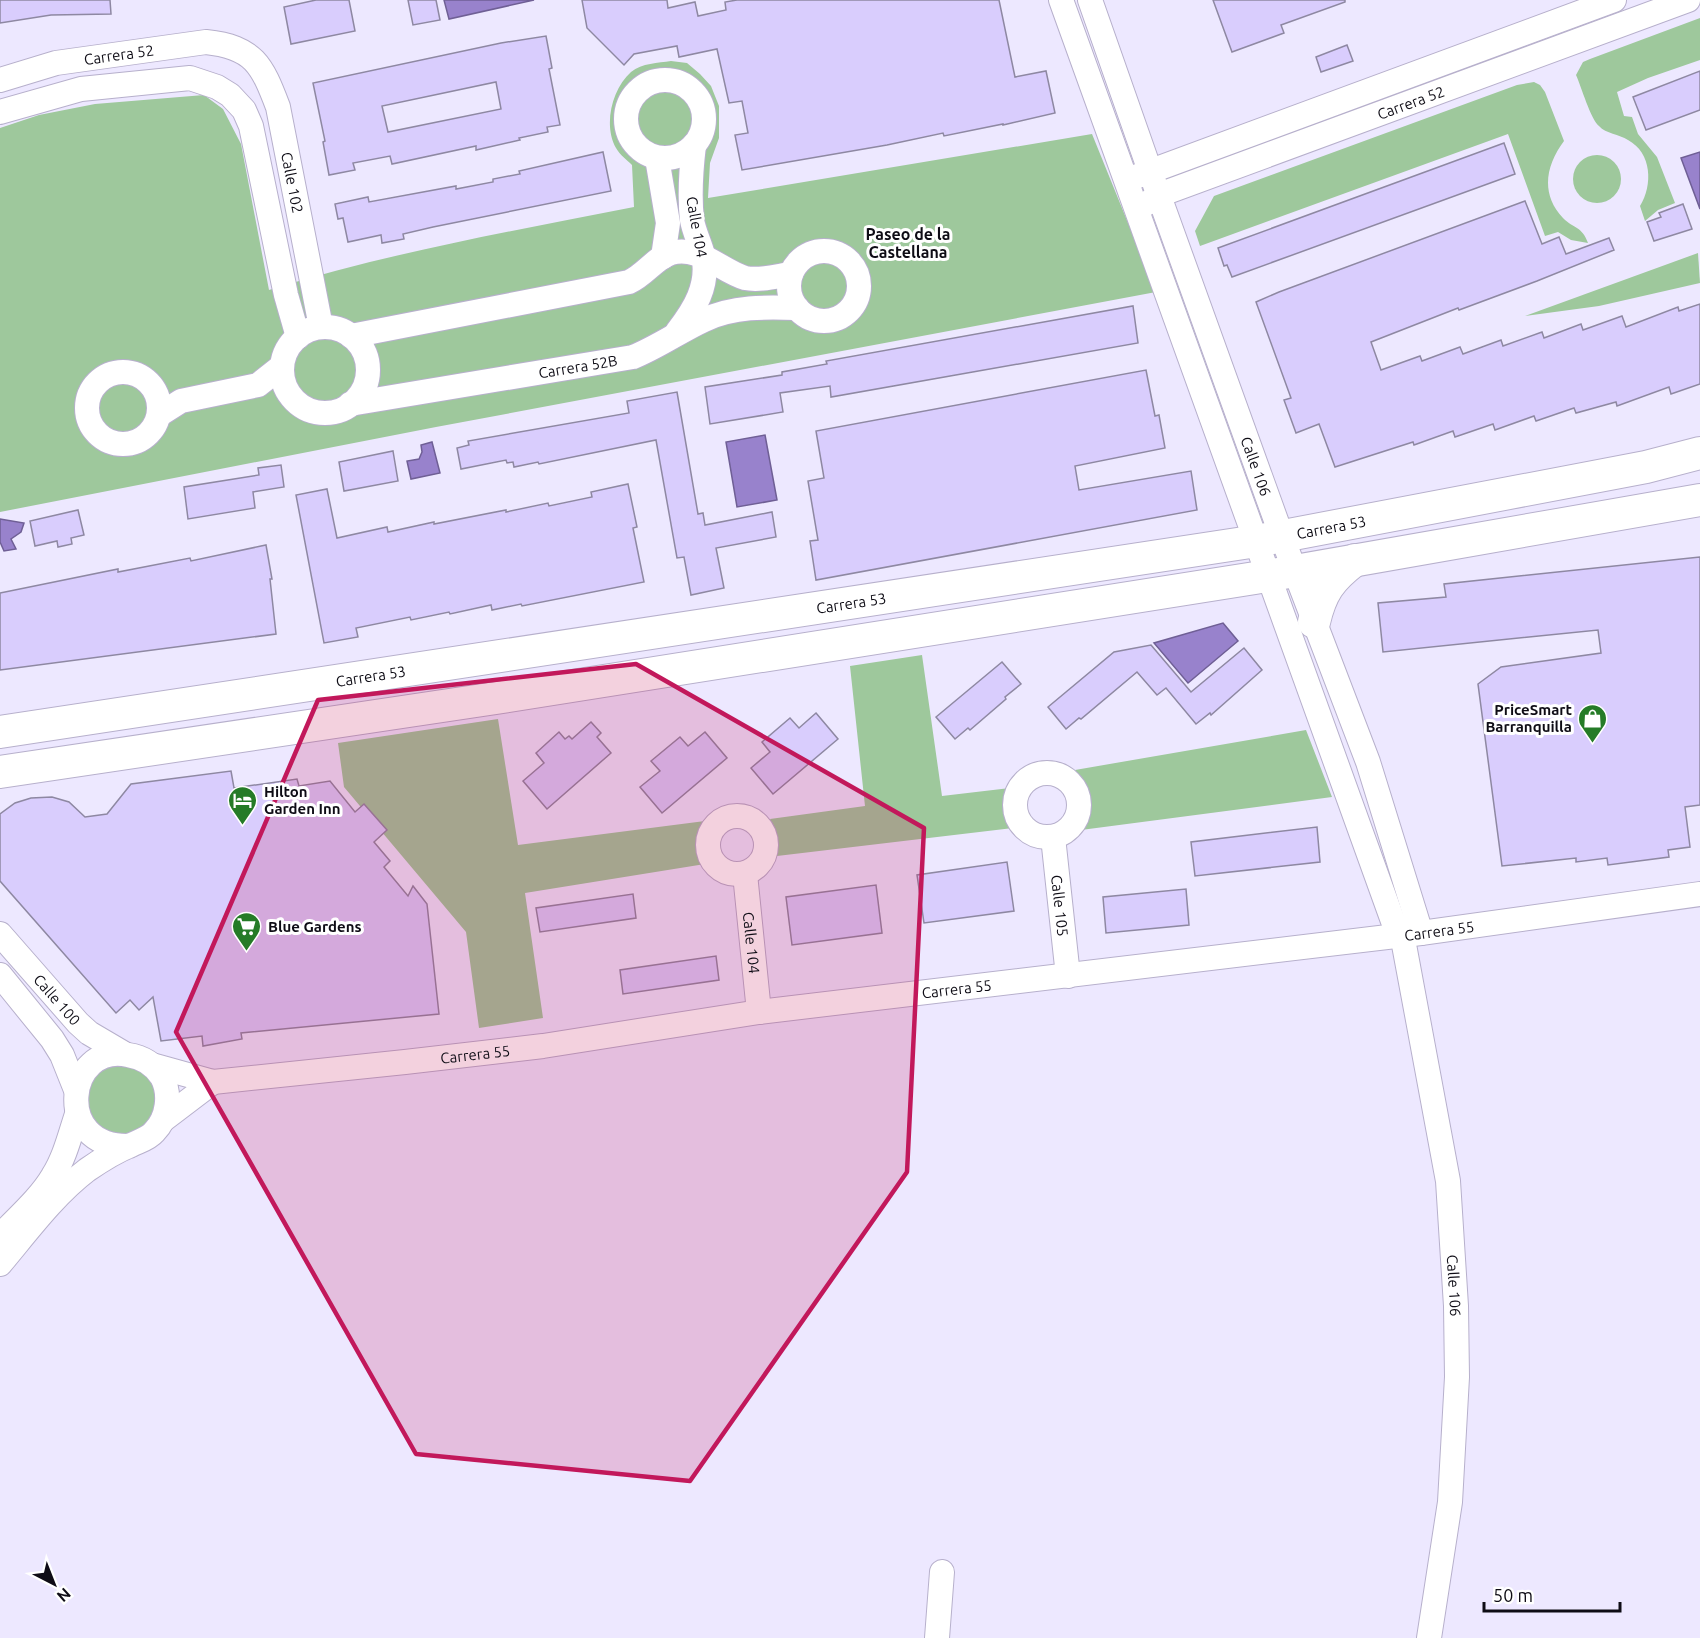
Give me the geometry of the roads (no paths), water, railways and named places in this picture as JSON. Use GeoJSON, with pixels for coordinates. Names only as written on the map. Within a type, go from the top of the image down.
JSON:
{"type":"FeatureCollection","features":[{"type":"Feature","properties":{"kind":"main road","name":"Carrera 53"},"geometry":{"type":"LineString","coordinates":[[0,732],[1269,539],[1646,467],[1700,453]]}},
{"type":"Feature","properties":{"kind":"main road"},"geometry":{"type":"LineString","coordinates":[[0,772],[496,698],[1282,573],[1700,500]]}},
{"type":"Feature","properties":{"kind":"main road"},"geometry":{"type":"LineString","coordinates":[[1314,622],[1327,586],[1355,560]]}},
{"type":"Feature","properties":{"kind":"street","name":"Calle 106"},"geometry":{"type":"LineString","coordinates":[[1061,0],[1137,210],[1282,573],[1377,873],[1382,891],[1379,911],[1371,929],[1358,941]]}},
{"type":"Feature","properties":{"kind":"street","name":"Calle 106"},"geometry":{"type":"LineString","coordinates":[[1090,0],[1159,195],[1269,539]]}},
{"type":"Feature","properties":{"kind":"street","name":"Carrera 52"},"geometry":{"type":"LineString","coordinates":[[1126,180],[1614,0]]}},
{"type":"Feature","properties":{"kind":"street","name":"Carrera 52"},"geometry":{"type":"LineString","coordinates":[[1137,210],[1159,195],[1688,0]]}},
{"type":"Feature","properties":{"kind":"street","name":"Carrera 52"},"geometry":{"type":"LineString","coordinates":[[0,80],[56,63],[206,42],[239,49]]}},
{"type":"Feature","properties":{"kind":"street","name":"Calle 102"},"geometry":{"type":"LineString","coordinates":[[239,49],[258,64],[267,76],[278,107],[321,327]]}},
{"type":"Feature","properties":{"kind":"street","name":"Carrera 52"},"geometry":{"type":"LineString","coordinates":[[0,112],[81,89],[190,78],[217,87]]}},
{"type":"Feature","properties":{"kind":"street","name":"Calle 104"},"geometry":{"type":"LineString","coordinates":[[663,257],[668,223],[657,158],[646,154],[630,137],[627,114],[636,93],[656,81],[667,80],[678,82],[689,88],[698,98],[703,109],[704,122],[701,135],[694,145],[690,195],[694,229],[704,257],[703,287],[698,302],[673,336]]}},
{"type":"Feature","properties":{"kind":"street","name":"Calle 102"},"geometry":{"type":"LineString","coordinates":[[217,87],[230,95],[244,110],[250,126],[286,294],[298,337]]}},
{"type":"Feature","properties":{"kind":"street"},"geometry":{"type":"LineString","coordinates":[[657,158],[671,158],[683,154],[694,145]]}},
{"type":"Feature","properties":{"kind":"street"},"geometry":{"type":"LineString","coordinates":[[351,336],[629,282],[639,278],[663,257],[673,252],[704,257],[731,273],[747,278],[760,279],[792,274],[790,292],[797,308]]}},
{"type":"Feature","properties":{"kind":"street","name":"Carrera 52B"},"geometry":{"type":"LineString","coordinates":[[350,404],[633,357],[653,349],[705,319],[724,312],[749,308],[797,308],[813,319],[822,321],[841,316],[854,303],[859,284],[853,266],[838,254],[829,252],[810,254],[803,259],[792,274]]}},
{"type":"Feature","properties":{"kind":"street"},"geometry":{"type":"LineString","coordinates":[[321,327],[342,330],[351,336],[360,345],[366,357],[368,370],[359,395],[338,411],[318,412],[300,404],[290,395],[285,386],[282,366],[287,350],[298,337],[309,330],[321,327]]}},
{"type":"Feature","properties":{"kind":"street"},"geometry":{"type":"LineString","coordinates":[[157,403],[181,401],[258,385],[282,366]]}},
{"type":"Feature","properties":{"kind":"street"},"geometry":{"type":"LineString","coordinates":[[258,385],[290,395]]}},
{"type":"Feature","properties":{"kind":"street","name":"Calle 106"},"geometry":{"type":"LineString","coordinates":[[1282,573],[1314,622],[1368,762],[1407,934],[1448,1181],[1456,1306],[1457,1377],[1450,1502],[1429,1638]]}},
{"type":"Feature","properties":{"kind":"street","name":"Calle 105"},"geometry":{"type":"LineString","coordinates":[[1053,837],[1068,976]]}},
{"type":"Feature","properties":{"kind":"street","name":"Calle 106"},"geometry":{"type":"LineString","coordinates":[[1377,873],[1407,934]]}},
{"type":"Feature","properties":{"kind":"street","name":"Calle 104"},"geometry":{"type":"LineString","coordinates":[[745,874],[759,1012]]}},
{"type":"Feature","properties":{"kind":"street","name":"Carrera 55"},"geometry":{"type":"LineString","coordinates":[[152,1065],[213,1082],[543,1046],[759,1012],[1358,941],[1700,894]]}},
{"type":"Feature","properties":{"kind":"street","name":"Calle 100"},"geometry":{"type":"LineString","coordinates":[[0,934],[78,1023],[90,1034],[123,1053]]}},
{"type":"Feature","properties":{"kind":"street","name":"Calle 100"},"geometry":{"type":"LineString","coordinates":[[0,975],[52,1039],[62,1055],[76,1090]]}},
{"type":"Feature","properties":{"kind":"street"},"geometry":{"type":"LineString","coordinates":[[129,1146],[104,1143],[92,1136],[83,1126],[77,1114],[76,1090],[82,1075],[93,1063],[107,1056],[123,1053],[138,1056],[152,1065],[161,1076],[167,1090],[167,1105],[163,1120]]}},
{"type":"Feature","properties":{"kind":"street"},"geometry":{"type":"LineString","coordinates":[[0,1264],[58,1195],[76,1179],[90,1168],[143,1140],[155,1131],[163,1120],[213,1082]]}},
{"type":"Feature","properties":{"kind":"street"},"geometry":{"type":"LineString","coordinates":[[0,1236],[53,1176],[62,1160],[77,1114]]}},
{"type":"Feature","properties":{"kind":"street"},"geometry":{"type":"LineString","coordinates":[[937,1638],[942,1572]]}},
{"type":"Feature","properties":{"kind":"place","name":"PriceSmart Barranquilla"},"geometry":{"type":"Point","coordinates":[1593,744]}},
{"type":"Feature","properties":{"kind":"place","name":"Hilton Garden Inn"},"geometry":{"type":"Point","coordinates":[243,826]}},
{"type":"Feature","properties":{"kind":"place","name":"Blue Gardens"},"geometry":{"type":"Point","coordinates":[247,952]}},
{"type":"Feature","properties":{"kind":"district","name":"Paseo de la Castellana"},"geometry":{"type":"Point","coordinates":[908,243]}}]}
